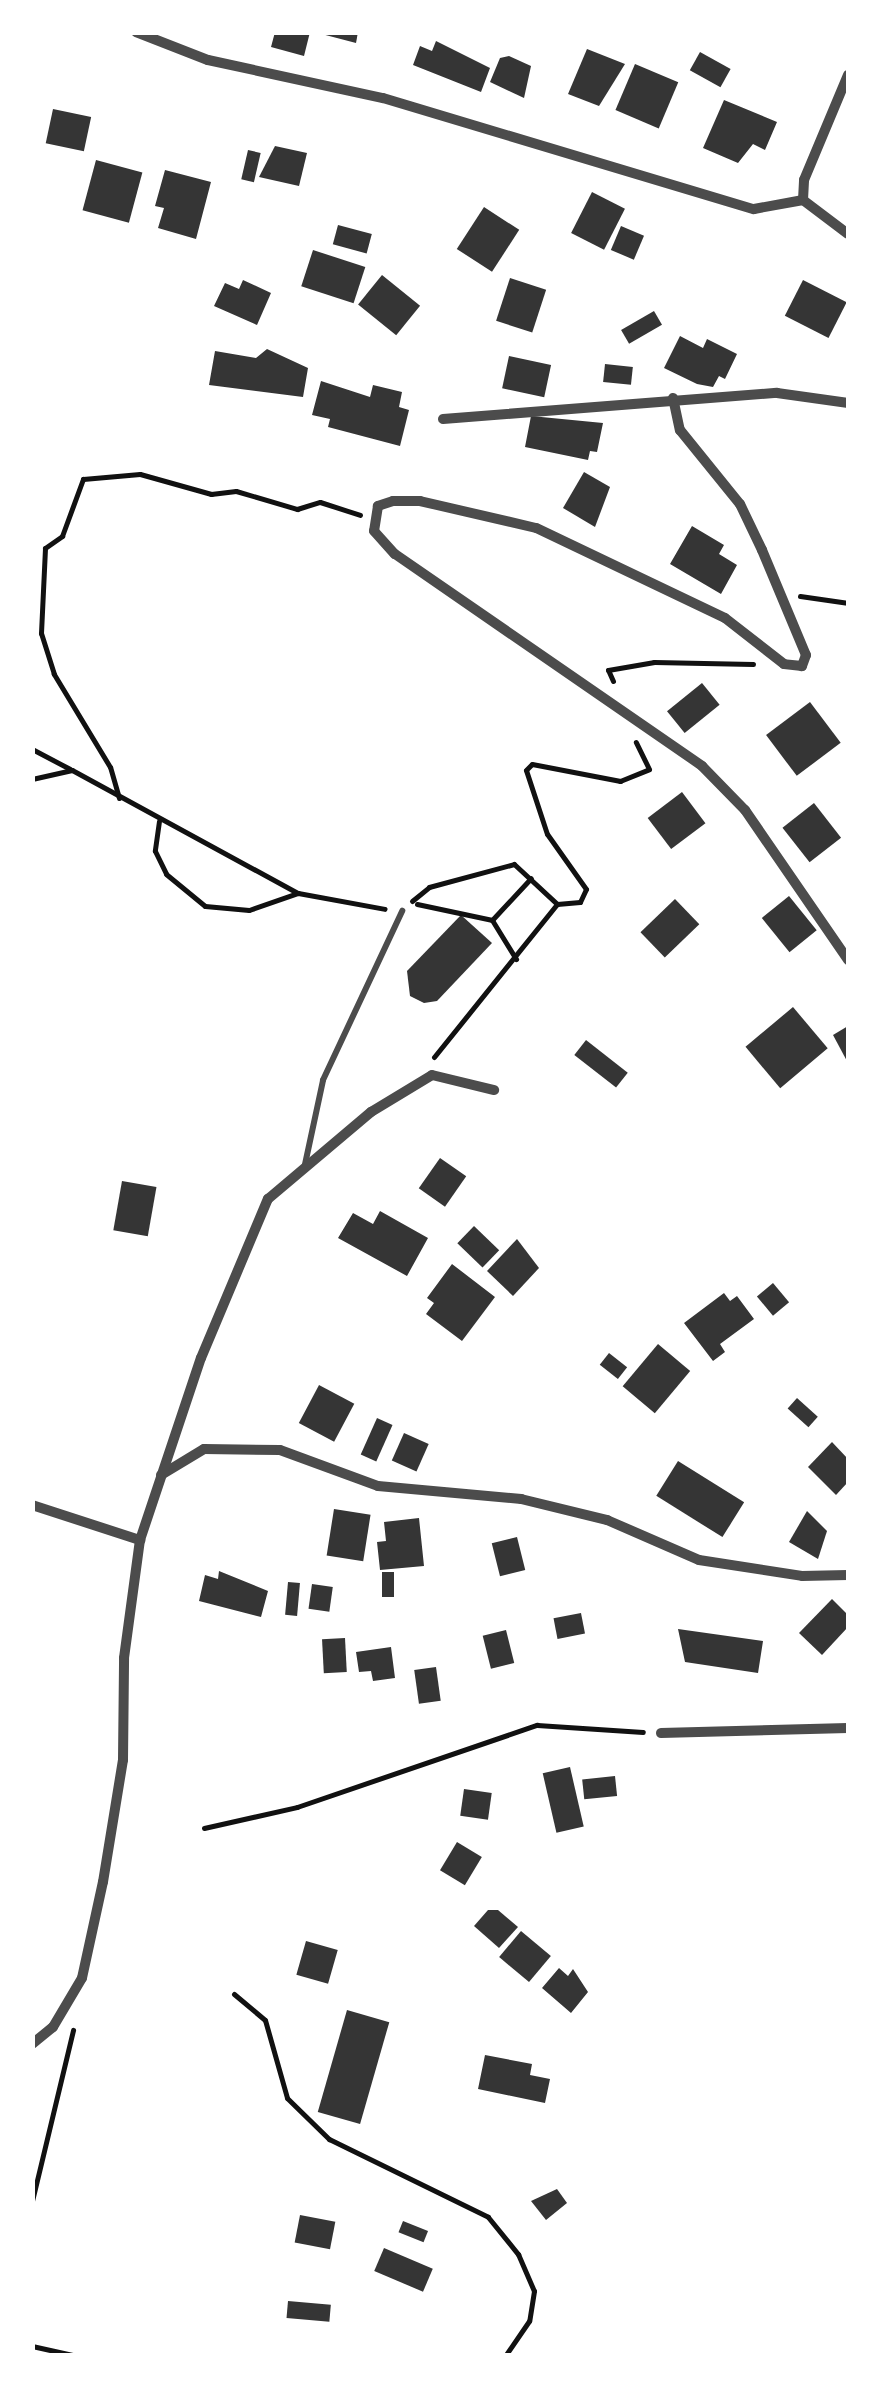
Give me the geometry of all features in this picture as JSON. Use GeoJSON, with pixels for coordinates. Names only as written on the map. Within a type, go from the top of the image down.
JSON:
{"type":"FeatureCollection","features":[{"type":"Feature","properties":{"kind":"street"},"geometry":{"type":"LineString","coordinates":[[136,32],[208,60],[383,98],[754,209],[802,200],[848,234]]}},
{"type":"Feature","properties":{"kind":"street"},"geometry":{"type":"LineString","coordinates":[[802,200],[812,160],[848,75]]}},
{"type":"Feature","properties":{"kind":"street"},"geometry":{"type":"LineString","coordinates":[[443,419],[673,398],[777,393],[848,403]]}},
{"type":"Feature","properties":{"kind":"street"},"geometry":{"type":"LineString","coordinates":[[673,398],[680,430],[740,504],[782,597],[806,660],[794,668],[775,658],[726,618],[536,528],[420,501],[378,506],[372,518],[381,542],[395,554],[728,791],[848,960]]}},
{"type":"Feature","properties":{"kind":"street"},"geometry":{"type":"LineString","coordinates":[[32,2044],[53,2027],[82,1978],[103,1882],[124,1760],[124,1658],[140,1540],[161,1474],[268,1199],[304,1168],[432,1075],[494,1090]]}},
{"type":"Feature","properties":{"kind":"street"},"geometry":{"type":"LineString","coordinates":[[161,1474],[204,1449],[280,1450],[378,1486],[521,1499],[607,1520],[699,1560],[802,1576],[848,1576]]}},
{"type":"Feature","properties":{"kind":"street"},"geometry":{"type":"LineString","coordinates":[[32,1505],[140,1540]]}},
{"type":"Feature","properties":{"kind":"street"},"geometry":{"type":"LineString","coordinates":[[661,1733],[848,1728]]}},
{"type":"Feature","properties":{"kind":"lane"},"geometry":{"type":"LineString","coordinates":[[304,1168],[323,1080],[402,911]]}},
{"type":"Feature","properties":{"kind":"path"},"geometry":{"type":"LineString","coordinates":[[119,798],[110,767],[54,674],[41,633],[46,548],[62,536],[82,479],[140,474],[297,510],[320,502],[372,518]]}},
{"type":"Feature","properties":{"kind":"path"},"geometry":{"type":"LineString","coordinates":[[782,597],[848,603]]}},
{"type":"Feature","properties":{"kind":"path"},"geometry":{"type":"LineString","coordinates":[[616,687],[608,670],[688,660],[733,668],[775,658]]}},
{"type":"Feature","properties":{"kind":"path"},"geometry":{"type":"LineString","coordinates":[[414,1086],[557,904],[580,902],[586,889],[547,834],[526,770],[532,764],[620,782],[635,778],[649,769],[630,721]]}},
{"type":"Feature","properties":{"kind":"path"},"geometry":{"type":"LineString","coordinates":[[32,749],[159,822],[298,893],[402,911]]}},
{"type":"Feature","properties":{"kind":"path"},"geometry":{"type":"LineString","coordinates":[[32,779],[72,770]]}},
{"type":"Feature","properties":{"kind":"path"},"geometry":{"type":"LineString","coordinates":[[159,822],[155,851],[166,874],[205,906],[249,910],[298,893]]}},
{"type":"Feature","properties":{"kind":"path"},"geometry":{"type":"LineString","coordinates":[[516,959],[492,920],[461,909],[409,904],[429,886],[514,864],[557,904]]}},
{"type":"Feature","properties":{"kind":"path"},"geometry":{"type":"LineString","coordinates":[[492,920],[531,878]]}},
{"type":"Feature","properties":{"kind":"path"},"geometry":{"type":"LineString","coordinates":[[204,1828],[297,1807],[538,1725],[661,1733]]}},
{"type":"Feature","properties":{"kind":"path"},"geometry":{"type":"LineString","coordinates":[[234,1994],[266,2020],[287,2098],[329,2139],[488,2217],[518,2254],[534,2291],[529,2321],[506,2356]]}},
{"type":"Feature","properties":{"kind":"path"},"geometry":{"type":"LineString","coordinates":[[32,2201],[76,2013]]}},
{"type":"Feature","properties":{"kind":"path"},"geometry":{"type":"LineString","coordinates":[[32,2346],[77,2356]]}},
{"type":"Feature","properties":{"kind":"path"},"geometry":{"type":"LineString","coordinates":[[327,2356],[346,2356]]}},
{"type":"Feature","properties":{"kind":"building"},"geometry":{"type":"Polygon","coordinates":[[[275,32],[310,32],[304,56],[271,47],[275,32]]]}},
{"type":"Feature","properties":{"kind":"building"},"geometry":{"type":"Polygon","coordinates":[[[314,32],[358,32],[356,43],[314,32]]]}},
{"type":"Feature","properties":{"kind":"building"},"geometry":{"type":"Polygon","coordinates":[[[436,41],[490,68],[481,92],[413,65],[420,46],[432,51],[436,41]]]}},
{"type":"Feature","properties":{"kind":"building"},"geometry":{"type":"Polygon","coordinates":[[[587,49],[625,64],[599,106],[568,94],[587,49]]]}},
{"type":"Feature","properties":{"kind":"building"},"geometry":{"type":"Polygon","coordinates":[[[700,52],[731,69],[720,87],[690,70],[700,52]]]}},
{"type":"Feature","properties":{"kind":"building"},"geometry":{"type":"Polygon","coordinates":[[[509,56],[531,66],[524,98],[490,82],[500,58],[509,56]]]}},
{"type":"Feature","properties":{"kind":"building"},"geometry":{"type":"Polygon","coordinates":[[[635,64],[678,82],[659,128],[615,110],[635,64]]]}},
{"type":"Feature","properties":{"kind":"building"},"geometry":{"type":"Polygon","coordinates":[[[724,100],[777,122],[765,150],[753,144],[738,163],[703,148],[724,100]]]}},
{"type":"Feature","properties":{"kind":"building"},"geometry":{"type":"Polygon","coordinates":[[[53,109],[91,117],[84,151],[46,143],[53,109]]]}},
{"type":"Feature","properties":{"kind":"building"},"geometry":{"type":"Polygon","coordinates":[[[275,146],[307,153],[299,186],[259,177],[275,146]]]}},
{"type":"Feature","properties":{"kind":"building"},"geometry":{"type":"Polygon","coordinates":[[[248,150],[261,153],[254,182],[241,179],[248,150]]]}},
{"type":"Feature","properties":{"kind":"building"},"geometry":{"type":"Polygon","coordinates":[[[96,160],[142,172],[129,223],[83,210],[96,160]]]}},
{"type":"Feature","properties":{"kind":"building"},"geometry":{"type":"Polygon","coordinates":[[[165,170],[211,182],[196,239],[158,228],[164,208],[155,206],[165,170]]]}},
{"type":"Feature","properties":{"kind":"building"},"geometry":{"type":"Polygon","coordinates":[[[592,192],[625,209],[604,250],[571,233],[592,192]]]}},
{"type":"Feature","properties":{"kind":"building"},"geometry":{"type":"Polygon","coordinates":[[[484,207],[519,230],[492,272],[457,249],[484,207]]]}},
{"type":"Feature","properties":{"kind":"building"},"geometry":{"type":"Polygon","coordinates":[[[338,225],[372,234],[367,253],[333,244],[338,225]]]}},
{"type":"Feature","properties":{"kind":"building"},"geometry":{"type":"Polygon","coordinates":[[[621,226],[644,236],[634,260],[611,250],[621,226]]]}},
{"type":"Feature","properties":{"kind":"building"},"geometry":{"type":"Polygon","coordinates":[[[313,250],[365,267],[354,303],[301,286],[313,250]]]}},
{"type":"Feature","properties":{"kind":"building"},"geometry":{"type":"Polygon","coordinates":[[[382,275],[420,306],[396,335],[358,305],[382,275]]]}},
{"type":"Feature","properties":{"kind":"building"},"geometry":{"type":"Polygon","coordinates":[[[510,278],[546,290],[532,333],[496,321],[510,278]]]}},
{"type":"Feature","properties":{"kind":"building"},"geometry":{"type":"Polygon","coordinates":[[[243,280],[271,293],[257,325],[214,306],[225,283],[239,289],[243,280]]]}},
{"type":"Feature","properties":{"kind":"building"},"geometry":{"type":"Polygon","coordinates":[[[803,280],[847,302],[828,338],[785,316],[803,280]]]}},
{"type":"Feature","properties":{"kind":"building"},"geometry":{"type":"Polygon","coordinates":[[[654,311],[662,325],[629,344],[621,330],[654,311]]]}},
{"type":"Feature","properties":{"kind":"building"},"geometry":{"type":"Polygon","coordinates":[[[680,336],[703,348],[707,339],[737,354],[725,379],[719,376],[713,387],[664,368],[680,336]]]}},
{"type":"Feature","properties":{"kind":"building"},"geometry":{"type":"Polygon","coordinates":[[[267,349],[308,368],[303,397],[209,385],[215,351],[256,358],[267,349]]]}},
{"type":"Feature","properties":{"kind":"building"},"geometry":{"type":"Polygon","coordinates":[[[509,356],[551,365],[544,397],[502,388],[509,356]]]}},
{"type":"Feature","properties":{"kind":"building"},"geometry":{"type":"Polygon","coordinates":[[[605,364],[633,367],[631,385],[603,382],[605,364]]]}},
{"type":"Feature","properties":{"kind":"building"},"geometry":{"type":"Polygon","coordinates":[[[321,381],[370,397],[373,385],[402,392],[399,407],[409,410],[400,446],[328,427],[330,419],[312,415],[321,381]]]}},
{"type":"Feature","properties":{"kind":"building"},"geometry":{"type":"Polygon","coordinates":[[[531,416],[603,423],[597,452],[590,451],[588,460],[525,447],[531,416]]]}},
{"type":"Feature","properties":{"kind":"building"},"geometry":{"type":"Polygon","coordinates":[[[584,472],[610,487],[595,527],[563,508],[584,472]]]}},
{"type":"Feature","properties":{"kind":"building"},"geometry":{"type":"Polygon","coordinates":[[[692,526],[724,545],[719,554],[737,565],[721,594],[670,564],[692,526]]]}},
{"type":"Feature","properties":{"kind":"building"},"geometry":{"type":"Polygon","coordinates":[[[702,683],[720,705],[685,733],[667,711],[702,683]]]}},
{"type":"Feature","properties":{"kind":"building"},"geometry":{"type":"Polygon","coordinates":[[[810,702],[841,743],[797,776],[766,735],[810,702]]]}},
{"type":"Feature","properties":{"kind":"building"},"geometry":{"type":"Polygon","coordinates":[[[682,792],[705,823],[671,849],[648,818],[682,792]]]}},
{"type":"Feature","properties":{"kind":"building"},"geometry":{"type":"Polygon","coordinates":[[[814,803],[841,838],[810,862],[782,828],[814,803]]]}},
{"type":"Feature","properties":{"kind":"building"},"geometry":{"type":"Polygon","coordinates":[[[789,896],[817,930],[789,952],[762,918],[789,896]]]}},
{"type":"Feature","properties":{"kind":"building"},"geometry":{"type":"Polygon","coordinates":[[[675,899],[699,924],[665,958],[640,932],[675,899]]]}},
{"type":"Feature","properties":{"kind":"building"},"geometry":{"type":"Polygon","coordinates":[[[461,915],[492,943],[437,1001],[424,1003],[410,996],[407,971],[461,915]]]}},
{"type":"Feature","properties":{"kind":"building"},"geometry":{"type":"Polygon","coordinates":[[[793,1007],[828,1048],[780,1088],[746,1047],[793,1007]]]}},
{"type":"Feature","properties":{"kind":"building"},"geometry":{"type":"Polygon","coordinates":[[[848,1026],[848,1063],[833,1035],[848,1026]]]}},
{"type":"Feature","properties":{"kind":"building"},"geometry":{"type":"Polygon","coordinates":[[[586,1040],[628,1073],[616,1088],[574,1055],[586,1040]]]}},
{"type":"Feature","properties":{"kind":"building"},"geometry":{"type":"Polygon","coordinates":[[[440,1158],[466,1176],[445,1207],[419,1188],[440,1158]]]}},
{"type":"Feature","properties":{"kind":"building"},"geometry":{"type":"Polygon","coordinates":[[[122,1181],[156,1187],[148,1236],[113,1230],[122,1181]]]}},
{"type":"Feature","properties":{"kind":"building"},"geometry":{"type":"Polygon","coordinates":[[[380,1211],[428,1238],[407,1276],[338,1238],[353,1213],[373,1224],[380,1211]]]}},
{"type":"Feature","properties":{"kind":"building"},"geometry":{"type":"Polygon","coordinates":[[[474,1226],[499,1250],[483,1268],[457,1243],[474,1226]]]}},
{"type":"Feature","properties":{"kind":"building"},"geometry":{"type":"Polygon","coordinates":[[[517,1239],[539,1268],[513,1296],[487,1271],[517,1239]]]}},
{"type":"Feature","properties":{"kind":"building"},"geometry":{"type":"Polygon","coordinates":[[[452,1264],[495,1297],[462,1341],[426,1314],[434,1303],[427,1298],[452,1264]]]}},
{"type":"Feature","properties":{"kind":"building"},"geometry":{"type":"Polygon","coordinates":[[[773,1283],[789,1302],[773,1316],[757,1296],[773,1283]]]}},
{"type":"Feature","properties":{"kind":"building"},"geometry":{"type":"Polygon","coordinates":[[[724,1293],[730,1301],[737,1296],[754,1319],[720,1344],[725,1352],[713,1361],[684,1323],[724,1293]]]}},
{"type":"Feature","properties":{"kind":"building"},"geometry":{"type":"Polygon","coordinates":[[[658,1344],[690,1371],[655,1413],[623,1386],[658,1344]]]}},
{"type":"Feature","properties":{"kind":"building"},"geometry":{"type":"Polygon","coordinates":[[[609,1353],[627,1367],[618,1379],[600,1365],[609,1353]]]}},
{"type":"Feature","properties":{"kind":"building"},"geometry":{"type":"Polygon","coordinates":[[[319,1385],[354,1404],[334,1442],[299,1423],[319,1385]]]}},
{"type":"Feature","properties":{"kind":"building"},"geometry":{"type":"Polygon","coordinates":[[[797,1398],[818,1417],[808,1427],[788,1408],[797,1398]]]}},
{"type":"Feature","properties":{"kind":"building"},"geometry":{"type":"Polygon","coordinates":[[[377,1418],[393,1425],[376,1461],[361,1455],[377,1418]]]}},
{"type":"Feature","properties":{"kind":"building"},"geometry":{"type":"Polygon","coordinates":[[[404,1433],[429,1444],[416,1471],[392,1460],[404,1433]]]}},
{"type":"Feature","properties":{"kind":"building"},"geometry":{"type":"Polygon","coordinates":[[[832,1442],[848,1459],[848,1482],[836,1495],[808,1467],[832,1442]]]}},
{"type":"Feature","properties":{"kind":"building"},"geometry":{"type":"Polygon","coordinates":[[[678,1461],[744,1502],[722,1537],[656,1496],[678,1461]]]}},
{"type":"Feature","properties":{"kind":"building"},"geometry":{"type":"Polygon","coordinates":[[[334,1509],[371,1515],[363,1561],[327,1555],[334,1509]]]}},
{"type":"Feature","properties":{"kind":"building"},"geometry":{"type":"Polygon","coordinates":[[[807,1511],[827,1531],[818,1559],[789,1542],[807,1511]]]}},
{"type":"Feature","properties":{"kind":"building"},"geometry":{"type":"Polygon","coordinates":[[[419,1518],[424,1566],[380,1570],[377,1542],[386,1541],[384,1522],[419,1518]]]}},
{"type":"Feature","properties":{"kind":"building"},"geometry":{"type":"Polygon","coordinates":[[[517,1537],[525,1570],[500,1576],[492,1543],[517,1537]]]}},
{"type":"Feature","properties":{"kind":"building"},"geometry":{"type":"Polygon","coordinates":[[[219,1571],[268,1591],[261,1617],[199,1601],[205,1575],[218,1579],[219,1571]]]}},
{"type":"Feature","properties":{"kind":"building"},"geometry":{"type":"Polygon","coordinates":[[[382,1572],[394,1572],[394,1597],[382,1597],[382,1572]]]}},
{"type":"Feature","properties":{"kind":"building"},"geometry":{"type":"Polygon","coordinates":[[[288,1582],[300,1583],[297,1616],[285,1615],[288,1582]]]}},
{"type":"Feature","properties":{"kind":"building"},"geometry":{"type":"Polygon","coordinates":[[[312,1584],[333,1587],[329,1612],[309,1609],[312,1584]]]}},
{"type":"Feature","properties":{"kind":"building"},"geometry":{"type":"Polygon","coordinates":[[[832,1599],[848,1615],[848,1627],[822,1655],[799,1633],[832,1599]]]}},
{"type":"Feature","properties":{"kind":"building"},"geometry":{"type":"Polygon","coordinates":[[[581,1613],[585,1634],[558,1639],[554,1618],[581,1613]]]}},
{"type":"Feature","properties":{"kind":"building"},"geometry":{"type":"Polygon","coordinates":[[[678,1629],[763,1641],[758,1673],[685,1662],[678,1629]]]}},
{"type":"Feature","properties":{"kind":"building"},"geometry":{"type":"Polygon","coordinates":[[[506,1630],[514,1663],[491,1669],[483,1636],[506,1630]]]}},
{"type":"Feature","properties":{"kind":"building"},"geometry":{"type":"Polygon","coordinates":[[[345,1638],[347,1672],[324,1673],[322,1639],[345,1638]]]}},
{"type":"Feature","properties":{"kind":"building"},"geometry":{"type":"Polygon","coordinates":[[[391,1647],[395,1678],[373,1681],[371,1671],[359,1672],[356,1652],[391,1647]]]}},
{"type":"Feature","properties":{"kind":"building"},"geometry":{"type":"Polygon","coordinates":[[[436,1667],[441,1701],[419,1704],[414,1670],[436,1667]]]}},
{"type":"Feature","properties":{"kind":"building"},"geometry":{"type":"Polygon","coordinates":[[[570,1767],[584,1826],[556,1833],[543,1773],[570,1767]]]}},
{"type":"Feature","properties":{"kind":"building"},"geometry":{"type":"Polygon","coordinates":[[[615,1776],[617,1796],[584,1799],[582,1779],[615,1776]]]}},
{"type":"Feature","properties":{"kind":"building"},"geometry":{"type":"Polygon","coordinates":[[[464,1789],[492,1793],[488,1820],[460,1816],[464,1789]]]}},
{"type":"Feature","properties":{"kind":"building"},"geometry":{"type":"Polygon","coordinates":[[[457,1842],[482,1857],[465,1885],[440,1870],[457,1842]]]}},
{"type":"Feature","properties":{"kind":"building"},"geometry":{"type":"Polygon","coordinates":[[[488,1910],[498,1910],[518,1927],[499,1948],[474,1926],[488,1910]]]}},
{"type":"Feature","properties":{"kind":"building"},"geometry":{"type":"Polygon","coordinates":[[[521,1931],[551,1956],[529,1982],[499,1957],[521,1931]]]}},
{"type":"Feature","properties":{"kind":"building"},"geometry":{"type":"Polygon","coordinates":[[[306,1941],[338,1950],[328,1984],[296,1975],[306,1941]]]}},
{"type":"Feature","properties":{"kind":"building"},"geometry":{"type":"Polygon","coordinates":[[[559,1968],[568,1976],[573,1969],[588,1992],[571,2013],[542,1988],[559,1968]]]}},
{"type":"Feature","properties":{"kind":"building"},"geometry":{"type":"Polygon","coordinates":[[[347,2010],[389,2022],[360,2124],[318,2112],[347,2010]]]}},
{"type":"Feature","properties":{"kind":"building"},"geometry":{"type":"Polygon","coordinates":[[[485,2055],[532,2064],[530,2075],[550,2079],[545,2103],[478,2089],[485,2055]]]}},
{"type":"Feature","properties":{"kind":"building"},"geometry":{"type":"Polygon","coordinates":[[[557,2189],[567,2203],[546,2220],[531,2201],[557,2189]]]}},
{"type":"Feature","properties":{"kind":"building"},"geometry":{"type":"Polygon","coordinates":[[[300,2215],[335,2222],[330,2249],[295,2242],[300,2215]]]}},
{"type":"Feature","properties":{"kind":"building"},"geometry":{"type":"Polygon","coordinates":[[[403,2221],[428,2231],[424,2242],[399,2232],[403,2221]]]}},
{"type":"Feature","properties":{"kind":"building"},"geometry":{"type":"Polygon","coordinates":[[[384,2248],[433,2269],[423,2292],[374,2271],[384,2248]]]}},
{"type":"Feature","properties":{"kind":"building"},"geometry":{"type":"Polygon","coordinates":[[[288,2301],[331,2305],[329,2322],[287,2318],[288,2301]]]}}]}
